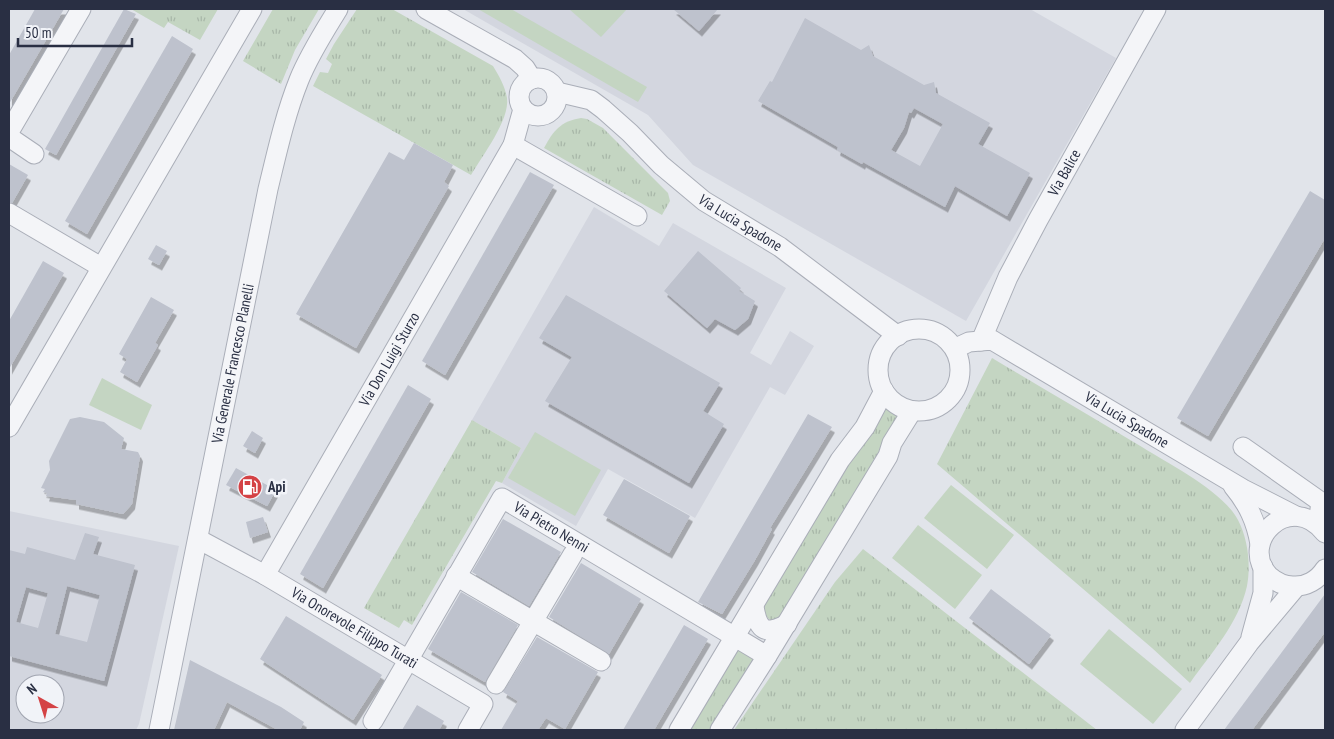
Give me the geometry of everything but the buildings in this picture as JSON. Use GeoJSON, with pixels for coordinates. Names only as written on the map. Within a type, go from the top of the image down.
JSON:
{"type":"FeatureCollection","features":[{"type":"Feature","properties":{"kind":"street"},"geometry":{"type":"LineString","coordinates":[[9,132],[81,9]]}},
{"type":"Feature","properties":{"kind":"street"},"geometry":{"type":"LineString","coordinates":[[9,427],[252,9]]}},
{"type":"Feature","properties":{"kind":"street","name":"Via Generale Francesco Planelli"},"geometry":{"type":"LineString","coordinates":[[159,730],[268,189],[282,130],[299,80],[316,44],[338,9]]}},
{"type":"Feature","properties":{"kind":"street"},"geometry":{"type":"LineString","coordinates":[[426,9],[496,47],[515,59],[532,78],[545,79],[554,87],[538,104],[496,47]]}},
{"type":"Feature","properties":{"kind":"street","name":"Via Balice"},"geometry":{"type":"LineString","coordinates":[[981,341],[1008,277],[1038,220],[1156,9]]}},
{"type":"Feature","properties":{"kind":"street","name":"Via Don Luigi Sturzo"},"geometry":{"type":"LineString","coordinates":[[265,575],[512,145],[538,104],[522,86],[532,78]]}},
{"type":"Feature","properties":{"kind":"street","name":"Via Lucia Spadone"},"geometry":{"type":"LineString","coordinates":[[538,104],[591,100],[614,117],[661,165],[704,201],[780,247],[898,336]]}},
{"type":"Feature","properties":{"kind":"street"},"geometry":{"type":"LineString","coordinates":[[9,137],[34,154]]}},
{"type":"Feature","properties":{"kind":"street"},"geometry":{"type":"LineString","coordinates":[[512,145],[637,216]]}},
{"type":"Feature","properties":{"kind":"street"},"geometry":{"type":"LineString","coordinates":[[9,213],[101,267]]}},
{"type":"Feature","properties":{"kind":"street"},"geometry":{"type":"LineString","coordinates":[[912,330],[921,330],[938,334],[952,346],[960,363],[959,381],[950,397],[936,408],[927,411],[912,410],[892,401],[884,391],[879,378],[880,359],[888,344],[898,336],[912,330]]}},
{"type":"Feature","properties":{"kind":"street","name":"Via Lucia Spadone"},"geometry":{"type":"LineString","coordinates":[[956,348],[968,342],[992,340],[1227,479],[1296,516],[1308,518],[1322,528]]}},
{"type":"Feature","properties":{"kind":"street"},"geometry":{"type":"LineString","coordinates":[[679,730],[840,460],[865,427],[884,391]]}},
{"type":"Feature","properties":{"kind":"street"},"geometry":{"type":"LineString","coordinates":[[720,730],[768,656],[888,456],[892,443],[912,410]]}},
{"type":"Feature","properties":{"kind":"street"},"geometry":{"type":"LineString","coordinates":[[1242,448],[1321,502],[1322,528]]}},
{"type":"Feature","properties":{"kind":"street"},"geometry":{"type":"LineString","coordinates":[[1227,479],[1244,499],[1252,514],[1260,544],[1260,556],[1263,567],[1263,593],[1249,643]]}},
{"type":"Feature","properties":{"kind":"street","name":"Via Pietro Nenni"},"geometry":{"type":"LineString","coordinates":[[373,721],[502,498],[734,636]]}},
{"type":"Feature","properties":{"kind":"street"},"geometry":{"type":"LineString","coordinates":[[1260,544],[1263,536],[1273,524],[1287,516],[1296,516]]}},
{"type":"Feature","properties":{"kind":"street","name":"Via Onorevole Filippo Turati"},"geometry":{"type":"LineString","coordinates":[[198,539],[265,575],[408,660],[490,693]]}},
{"type":"Feature","properties":{"kind":"street"},"geometry":{"type":"LineString","coordinates":[[468,730],[573,554]]}},
{"type":"Feature","properties":{"kind":"street"},"geometry":{"type":"LineString","coordinates":[[1263,567],[1280,584],[1296,587],[1312,582],[1325,571]]}},
{"type":"Feature","properties":{"kind":"street"},"geometry":{"type":"LineString","coordinates":[[456,576],[601,661]]}},
{"type":"Feature","properties":{"kind":"street"},"geometry":{"type":"LineString","coordinates":[[1184,730],[1249,643],[1296,587]]}},
{"type":"Feature","properties":{"kind":"street"},"geometry":{"type":"LineString","coordinates":[[754,607],[756,620],[762,628],[775,631],[787,624]]}},
{"type":"Feature","properties":{"kind":"street"},"geometry":{"type":"LineString","coordinates":[[734,636],[768,656]]}},
{"type":"Feature","properties":{"kind":"shaded area"},"geometry":{"type":"Polygon","coordinates":[[[463,9],[1030,9],[1116,58],[966,321],[693,165],[648,115],[463,9]]]}},
{"type":"Feature","properties":{"kind":"shaded area"},"geometry":{"type":"Polygon","coordinates":[[[594,207],[659,246],[673,223],[786,288],[750,353],[771,365],[790,331],[814,346],[785,395],[770,387],[695,518],[608,469],[576,526],[502,483],[521,448],[472,420],[594,207]]]}},
{"type":"Feature","properties":{"kind":"shaded area"},"geometry":{"type":"Polygon","coordinates":[[[9,511],[179,546],[139,724],[136,730],[9,730],[9,511]]]}},
{"type":"Feature","properties":{"kind":"green space"},"geometry":{"type":"Polygon","coordinates":[[[131,9],[218,9],[200,40],[168,22],[164,28],[131,9]]]}},
{"type":"Feature","properties":{"kind":"green space"},"geometry":{"type":"Polygon","coordinates":[[[273,9],[319,9],[295,50],[281,84],[243,61],[273,9]]]}},
{"type":"Feature","properties":{"kind":"green space"},"geometry":{"type":"Polygon","coordinates":[[[357,9],[392,9],[493,66],[505,89],[507,107],[500,127],[471,175],[313,86],[320,72],[328,73],[332,64],[326,59],[357,9]]]}},
{"type":"Feature","properties":{"kind":"green space"},"geometry":{"type":"Polygon","coordinates":[[[478,9],[511,9],[647,87],[638,102],[478,9]]]}},
{"type":"Feature","properties":{"kind":"green space"},"geometry":{"type":"Polygon","coordinates":[[[569,9],[627,9],[601,37],[569,9]]]}},
{"type":"Feature","properties":{"kind":"green space"},"geometry":{"type":"Polygon","coordinates":[[[574,119],[587,119],[603,128],[668,193],[670,201],[662,215],[544,148],[558,128],[574,119]]]}},
{"type":"Feature","properties":{"kind":"green space"},"geometry":{"type":"Polygon","coordinates":[[[992,358],[1194,479],[1231,509],[1238,520],[1244,535],[1249,561],[1247,586],[1243,600],[1231,625],[1190,683],[1152,648],[937,464],[992,358]]]}},
{"type":"Feature","properties":{"kind":"green space"},"geometry":{"type":"Polygon","coordinates":[[[102,378],[152,405],[141,430],[89,405],[102,378]]]}},
{"type":"Feature","properties":{"kind":"green space"},"geometry":{"type":"Polygon","coordinates":[[[886,404],[900,418],[783,622],[772,622],[764,614],[763,605],[886,404]]]}},
{"type":"Feature","properties":{"kind":"green space"},"geometry":{"type":"Polygon","coordinates":[[[472,420],[521,448],[502,483],[496,481],[412,625],[404,620],[399,628],[364,608],[472,420]]]}},
{"type":"Feature","properties":{"kind":"green space"},"geometry":{"type":"Polygon","coordinates":[[[535,432],[601,470],[575,516],[508,478],[535,432]]]}},
{"type":"Feature","properties":{"kind":"green space"},"geometry":{"type":"Polygon","coordinates":[[[951,485],[1014,535],[987,569],[924,518],[951,485]]]}},
{"type":"Feature","properties":{"kind":"green space"},"geometry":{"type":"Polygon","coordinates":[[[918,525],[982,575],[955,609],[892,558],[918,525]]]}},
{"type":"Feature","properties":{"kind":"green space"},"geometry":{"type":"Polygon","coordinates":[[[863,549],[1097,730],[734,730],[835,582],[863,549]]]}},
{"type":"Feature","properties":{"kind":"green space"},"geometry":{"type":"Polygon","coordinates":[[[1109,629],[1182,689],[1153,724],[1080,664],[1109,629]]]}},
{"type":"Feature","properties":{"kind":"green space"},"geometry":{"type":"Polygon","coordinates":[[[737,646],[757,660],[711,730],[686,730],[737,646]]]}},
{"type":"Feature","properties":{"kind":"place","name":"Api"},"geometry":{"type":"Point","coordinates":[250,487]}}]}
